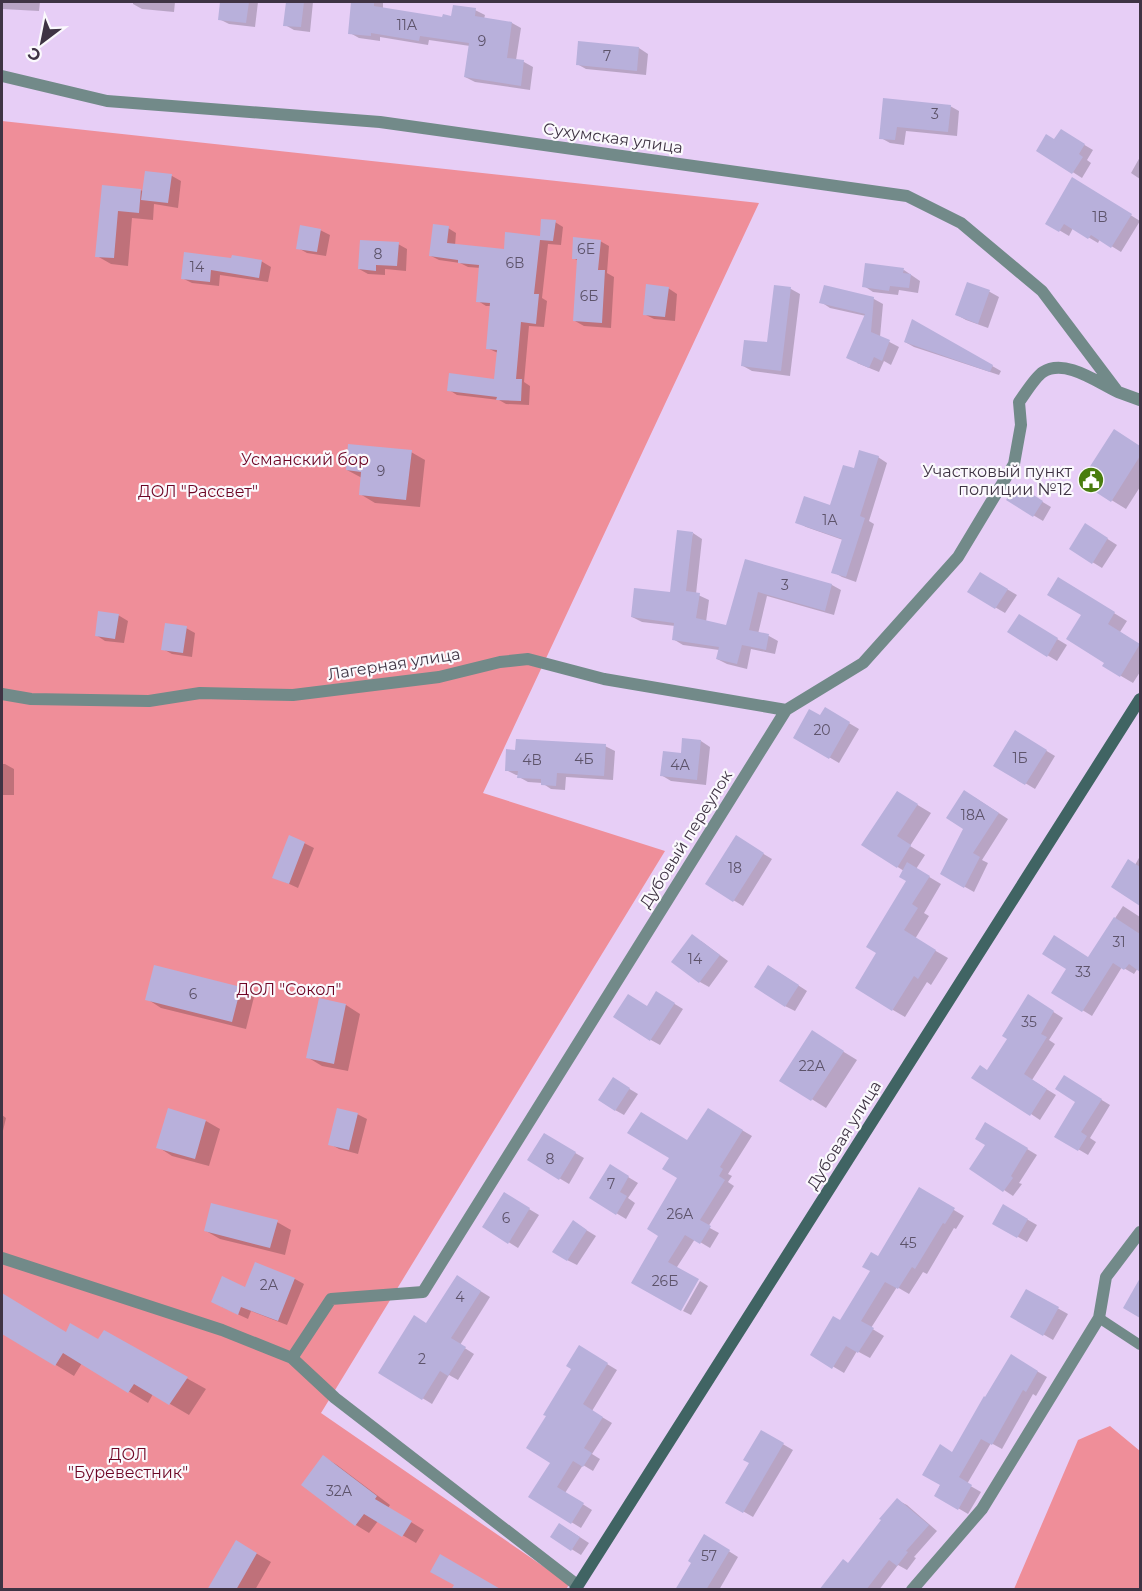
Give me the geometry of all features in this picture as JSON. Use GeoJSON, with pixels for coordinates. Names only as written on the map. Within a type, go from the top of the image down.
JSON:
{"type":"FeatureCollection","features":[{"type":"Feature","properties":{"kind":"street","name":"Сухумская улица"},"geometry":{"type":"LineString","coordinates":[[2,76],[107,100],[380,122],[907,196],[961,223],[1042,291],[1118,392]]}},
{"type":"Feature","properties":{"kind":"street","name":"Дубовый переулок"},"geometry":{"type":"LineString","coordinates":[[292,1358],[331,1299],[423,1292],[786,710],[863,663],[958,557],[1014,464],[1021,425],[1019,402],[1042,373],[1056,367],[1071,369],[1118,392]]}},
{"type":"Feature","properties":{"kind":"street"},"geometry":{"type":"LineString","coordinates":[[1118,392],[1140,400]]}},
{"type":"Feature","properties":{"kind":"street","name":"Лагерная улица"},"geometry":{"type":"LineString","coordinates":[[2,694],[31,699],[149,700],[200,693],[293,695],[439,677],[500,662],[528,659],[604,680],[786,710]]}},
{"type":"Feature","properties":{"kind":"street","name":"Дубовая улица"},"geometry":{"type":"LineString","coordinates":[[576,1587],[1140,699]]}},
{"type":"Feature","properties":{"kind":"street"},"geometry":{"type":"LineString","coordinates":[[912,1590],[982,1509],[1099,1318],[1107,1277],[1140,1232]]}},
{"type":"Feature","properties":{"kind":"street"},"geometry":{"type":"LineString","coordinates":[[2,1258],[222,1330],[292,1358],[334,1398],[576,1587]]}},
{"type":"Feature","properties":{"kind":"lane"},"geometry":{"type":"LineString","coordinates":[[1099,1318],[1140,1345]]}},
{"type":"Feature","properties":{"kind":"green space","name":"Усманский бор"},"geometry":{"type":"Polygon","coordinates":[[[2,121],[759,203],[483,793],[665,851],[321,1413],[569,1584],[566,1590],[2,1589],[2,121]]]}},
{"type":"Feature","properties":{"kind":"green space"},"geometry":{"type":"Polygon","coordinates":[[[1110,1426],[1140,1451],[1140,1589],[1014,1589],[1078,1440],[1110,1426]]]}},
{"type":"Feature","properties":{"kind":"building"},"geometry":{"type":"Polygon","coordinates":[[[220,2],[249,2],[246,23],[218,20],[220,2]]]}},
{"type":"Feature","properties":{"kind":"building"},"geometry":{"type":"Polygon","coordinates":[[[286,2],[304,2],[301,27],[283,26],[286,2]]]}},
{"type":"Feature","properties":{"kind":"building"},"geometry":{"type":"Polygon","coordinates":[[[351,2],[374,2],[374,6],[442,17],[443,14],[451,16],[453,5],[476,8],[475,16],[512,22],[507,58],[524,60],[521,86],[464,77],[469,43],[420,36],[419,41],[371,33],[371,36],[348,34],[351,2]]]}},
{"type":"Feature","properties":{"kind":"building"},"geometry":{"type":"Polygon","coordinates":[[[578,41],[639,47],[637,71],[576,65],[578,41]]]}},
{"type":"Feature","properties":{"kind":"building"},"geometry":{"type":"Polygon","coordinates":[[[883,98],[951,105],[948,132],[897,127],[895,140],[879,139],[883,98]]]}},
{"type":"Feature","properties":{"kind":"building"},"geometry":{"type":"Polygon","coordinates":[[[1061,129],[1085,144],[1079,154],[1083,157],[1072,174],[1036,151],[1046,134],[1054,139],[1061,129]]]}},
{"type":"Feature","properties":{"kind":"building"},"geometry":{"type":"Polygon","coordinates":[[[145,171],[172,174],[168,203],[141,200],[145,171]]]}},
{"type":"Feature","properties":{"kind":"building"},"geometry":{"type":"Polygon","coordinates":[[[1072,177],[1132,214],[1111,248],[1091,235],[1088,239],[1064,224],[1059,232],[1045,224],[1072,177]]]}},
{"type":"Feature","properties":{"kind":"building"},"geometry":{"type":"Polygon","coordinates":[[[102,185],[141,189],[139,213],[118,211],[114,258],[95,257],[102,185]]]}},
{"type":"Feature","properties":{"kind":"building"},"geometry":{"type":"Polygon","coordinates":[[[541,219],[556,220],[553,241],[540,240],[534,294],[539,294],[536,324],[521,322],[516,379],[522,379],[521,401],[496,400],[497,397],[447,391],[449,373],[494,379],[497,350],[486,349],[490,303],[476,302],[479,265],[429,256],[433,224],[449,226],[447,243],[504,249],[505,232],[540,236],[541,219]]]}},
{"type":"Feature","properties":{"kind":"building"},"geometry":{"type":"Polygon","coordinates":[[[300,225],[321,229],[317,252],[296,249],[300,225]]]}},
{"type":"Feature","properties":{"kind":"building"},"geometry":{"type":"Polygon","coordinates":[[[573,237],[601,240],[598,270],[605,270],[602,323],[573,321],[577,259],[572,259],[573,237]]]}},
{"type":"Feature","properties":{"kind":"building"},"geometry":{"type":"Polygon","coordinates":[[[360,240],[399,242],[397,266],[376,265],[376,271],[358,269],[360,240]]]}},
{"type":"Feature","properties":{"kind":"building"},"geometry":{"type":"Polygon","coordinates":[[[184,252],[231,258],[232,255],[262,260],[259,278],[211,270],[210,282],[181,279],[184,252]]]}},
{"type":"Feature","properties":{"kind":"building"},"geometry":{"type":"Polygon","coordinates":[[[865,263],[904,268],[903,273],[911,274],[909,288],[890,286],[889,291],[862,287],[865,263]]]}},
{"type":"Feature","properties":{"kind":"building"},"geometry":{"type":"Polygon","coordinates":[[[967,282],[990,290],[978,324],[955,315],[967,282]]]}},
{"type":"Feature","properties":{"kind":"building"},"geometry":{"type":"Polygon","coordinates":[[[646,284],[669,287],[665,317],[643,315],[646,284]]]}},
{"type":"Feature","properties":{"kind":"building"},"geometry":{"type":"Polygon","coordinates":[[[774,285],[791,287],[781,371],[741,366],[744,340],[767,342],[774,285]]]}},
{"type":"Feature","properties":{"kind":"building"},"geometry":{"type":"Polygon","coordinates":[[[824,285],[874,297],[871,332],[890,340],[882,361],[874,357],[869,368],[846,358],[865,314],[819,303],[824,285]]]}},
{"type":"Feature","properties":{"kind":"building"},"geometry":{"type":"Polygon","coordinates":[[[912,319],[993,365],[990,372],[904,342],[912,319]]]}},
{"type":"Feature","properties":{"kind":"building"},"geometry":{"type":"Polygon","coordinates":[[[1114,429],[1140,446],[1140,456],[1111,502],[1080,482],[1114,429]]]}},
{"type":"Feature","properties":{"kind":"building"},"geometry":{"type":"Polygon","coordinates":[[[348,444],[412,450],[406,500],[359,495],[361,472],[346,470],[348,444]]]}},
{"type":"Feature","properties":{"kind":"building"},"geometry":{"type":"Polygon","coordinates":[[[859,450],[879,456],[860,516],[865,518],[846,577],[831,573],[842,539],[795,523],[804,496],[830,505],[843,465],[854,468],[859,450]]]}},
{"type":"Feature","properties":{"kind":"building"},"geometry":{"type":"Polygon","coordinates":[[[1016,484],[1043,501],[1033,517],[1006,500],[1016,484]]]}},
{"type":"Feature","properties":{"kind":"building"},"geometry":{"type":"Polygon","coordinates":[[[1085,523],[1108,538],[1092,564],[1069,549],[1085,523]]]}},
{"type":"Feature","properties":{"kind":"building"},"geometry":{"type":"Polygon","coordinates":[[[677,530],[693,532],[686,591],[700,593],[696,618],[726,625],[745,559],[832,584],[825,611],[758,592],[749,630],[769,634],[766,650],[742,645],[737,664],[716,659],[719,647],[672,640],[674,623],[631,617],[634,588],[670,592],[677,530]]]}},
{"type":"Feature","properties":{"kind":"building"},"geometry":{"type":"Polygon","coordinates":[[[980,572],[1008,589],[995,609],[967,592],[980,572]]]}},
{"type":"Feature","properties":{"kind":"building"},"geometry":{"type":"Polygon","coordinates":[[[1058,577],[1115,612],[1108,624],[1140,644],[1120,677],[1102,666],[1104,663],[1066,639],[1081,615],[1047,595],[1058,577]]]}},
{"type":"Feature","properties":{"kind":"building"},"geometry":{"type":"Polygon","coordinates":[[[98,611],[119,614],[115,639],[95,636],[98,611]]]}},
{"type":"Feature","properties":{"kind":"building"},"geometry":{"type":"Polygon","coordinates":[[[1019,614],[1058,638],[1047,657],[1007,632],[1019,614]]]}},
{"type":"Feature","properties":{"kind":"building"},"geometry":{"type":"Polygon","coordinates":[[[165,623],[187,626],[183,653],[161,650],[165,623]]]}},
{"type":"Feature","properties":{"kind":"building"},"geometry":{"type":"Polygon","coordinates":[[[825,707],[850,722],[829,759],[793,738],[809,709],[820,715],[825,707]]]}},
{"type":"Feature","properties":{"kind":"building"},"geometry":{"type":"Polygon","coordinates":[[[1015,730],[1047,750],[1025,785],[993,766],[1015,730]]]}},
{"type":"Feature","properties":{"kind":"building"},"geometry":{"type":"Polygon","coordinates":[[[682,738],[701,740],[697,780],[660,776],[663,751],[681,753],[682,738]]]}},
{"type":"Feature","properties":{"kind":"building"},"geometry":{"type":"Polygon","coordinates":[[[516,739],[606,744],[604,776],[557,773],[556,786],[541,785],[541,779],[517,778],[518,771],[505,771],[506,749],[515,750],[516,739]]]}},
{"type":"Feature","properties":{"kind":"building"},"geometry":{"type":"Polygon","coordinates":[[[964,790],[999,813],[973,853],[980,857],[964,888],[940,874],[963,829],[946,818],[964,790]]]}},
{"type":"Feature","properties":{"kind":"building"},"geometry":{"type":"Polygon","coordinates":[[[897,791],[918,804],[897,836],[911,845],[897,868],[861,845],[897,791]]]}},
{"type":"Feature","properties":{"kind":"building"},"geometry":{"type":"Polygon","coordinates":[[[289,835],[305,842],[289,884],[272,878],[289,835]]]}},
{"type":"Feature","properties":{"kind":"building"},"geometry":{"type":"Polygon","coordinates":[[[736,835],[764,853],[733,902],[705,884],[736,835]]]}},
{"type":"Feature","properties":{"kind":"building"},"geometry":{"type":"Polygon","coordinates":[[[1128,859],[1140,867],[1140,906],[1111,887],[1128,859]]]}},
{"type":"Feature","properties":{"kind":"building"},"geometry":{"type":"Polygon","coordinates":[[[907,862],[930,876],[912,904],[918,908],[904,930],[936,950],[918,979],[914,976],[892,1011],[855,988],[876,953],[866,947],[906,881],[899,877],[907,862]]]}},
{"type":"Feature","properties":{"kind":"building"},"geometry":{"type":"Polygon","coordinates":[[[1114,917],[1140,934],[1140,972],[1129,964],[1124,970],[1113,963],[1082,1012],[1051,993],[1066,969],[1042,954],[1054,935],[1088,957],[1114,917]]]}},
{"type":"Feature","properties":{"kind":"building"},"geometry":{"type":"Polygon","coordinates":[[[692,934],[720,955],[699,983],[671,962],[692,934]]]}},
{"type":"Feature","properties":{"kind":"building"},"geometry":{"type":"Polygon","coordinates":[[[154,965],[241,987],[232,1022],[145,1000],[154,965]]]}},
{"type":"Feature","properties":{"kind":"building"},"geometry":{"type":"Polygon","coordinates":[[[768,965],[799,985],[785,1007],[754,987],[768,965]]]}},
{"type":"Feature","properties":{"kind":"building"},"geometry":{"type":"Polygon","coordinates":[[[656,991],[675,1003],[650,1041],[613,1017],[628,994],[647,1006],[656,991]]]}},
{"type":"Feature","properties":{"kind":"building"},"geometry":{"type":"Polygon","coordinates":[[[1028,994],[1054,1011],[1041,1034],[1047,1037],[1024,1074],[1047,1089],[1030,1116],[971,1078],[980,1065],[987,1070],[1007,1039],[1002,1036],[1028,994]]]}},
{"type":"Feature","properties":{"kind":"building"},"geometry":{"type":"Polygon","coordinates":[[[319,998],[346,1004],[334,1064],[306,1058],[319,998]]]}},
{"type":"Feature","properties":{"kind":"building"},"geometry":{"type":"Polygon","coordinates":[[[812,1030],[844,1051],[811,1101],[779,1081],[812,1030]]]}},
{"type":"Feature","properties":{"kind":"building"},"geometry":{"type":"Polygon","coordinates":[[[1064,1075],[1102,1099],[1081,1132],[1087,1136],[1078,1151],[1054,1137],[1075,1102],[1055,1089],[1064,1075]]]}},
{"type":"Feature","properties":{"kind":"building"},"geometry":{"type":"Polygon","coordinates":[[[613,1077],[630,1088],[615,1111],[598,1100],[613,1077]]]}},
{"type":"Feature","properties":{"kind":"building"},"geometry":{"type":"Polygon","coordinates":[[[168,1108],[206,1120],[195,1159],[156,1148],[168,1108]]]}},
{"type":"Feature","properties":{"kind":"building"},"geometry":{"type":"Polygon","coordinates":[[[337,1108],[358,1113],[349,1150],[328,1145],[337,1108]]]}},
{"type":"Feature","properties":{"kind":"building"},"geometry":{"type":"Polygon","coordinates":[[[708,1108],[743,1130],[720,1167],[723,1169],[719,1176],[725,1180],[700,1220],[711,1226],[700,1244],[685,1235],[668,1262],[699,1279],[681,1311],[631,1283],[658,1236],[647,1229],[677,1178],[662,1169],[669,1158],[627,1133],[641,1112],[687,1140],[708,1108]]]}},
{"type":"Feature","properties":{"kind":"building"},"geometry":{"type":"Polygon","coordinates":[[[985,1122],[1028,1148],[1003,1192],[969,1169],[985,1145],[975,1139],[985,1122]]]}},
{"type":"Feature","properties":{"kind":"building"},"geometry":{"type":"Polygon","coordinates":[[[544,1133],[576,1152],[559,1180],[527,1160],[544,1133]]]}},
{"type":"Feature","properties":{"kind":"building"},"geometry":{"type":"Polygon","coordinates":[[[610,1164],[629,1176],[620,1192],[627,1196],[616,1215],[589,1198],[610,1164]]]}},
{"type":"Feature","properties":{"kind":"building"},"geometry":{"type":"Polygon","coordinates":[[[919,1187],[955,1208],[945,1224],[943,1223],[915,1269],[912,1267],[898,1289],[885,1282],[861,1321],[874,1328],[858,1353],[846,1346],[832,1369],[810,1355],[833,1316],[840,1320],[870,1271],[862,1267],[871,1252],[878,1256],[919,1187]]]}},
{"type":"Feature","properties":{"kind":"building"},"geometry":{"type":"Polygon","coordinates":[[[504,1192],[530,1208],[508,1244],[482,1227],[504,1192]]]}},
{"type":"Feature","properties":{"kind":"building"},"geometry":{"type":"Polygon","coordinates":[[[211,1203],[278,1220],[270,1248],[204,1231],[211,1203]]]}},
{"type":"Feature","properties":{"kind":"building"},"geometry":{"type":"Polygon","coordinates":[[[1003,1204],[1028,1219],[1017,1238],[992,1224],[1003,1204]]]}},
{"type":"Feature","properties":{"kind":"building"},"geometry":{"type":"Polygon","coordinates":[[[573,1220],[587,1230],[567,1261],[552,1252],[573,1220]]]}},
{"type":"Feature","properties":{"kind":"building"},"geometry":{"type":"Polygon","coordinates":[[[255,1262],[295,1278],[278,1321],[241,1307],[238,1315],[211,1302],[222,1276],[245,1287],[255,1262]]]}},
{"type":"Feature","properties":{"kind":"building"},"geometry":{"type":"Polygon","coordinates":[[[457,1275],[481,1291],[451,1338],[466,1347],[448,1376],[440,1371],[422,1400],[378,1373],[414,1315],[426,1323],[457,1275]]]}},
{"type":"Feature","properties":{"kind":"building"},"geometry":{"type":"Polygon","coordinates":[[[1140,1278],[1140,1318],[1123,1308],[1140,1278]]]}},
{"type":"Feature","properties":{"kind":"building"},"geometry":{"type":"Polygon","coordinates":[[[1026,1289],[1059,1307],[1043,1336],[1010,1317],[1026,1289]]]}},
{"type":"Feature","properties":{"kind":"building"},"geometry":{"type":"Polygon","coordinates":[[[2,1293],[66,1332],[70,1323],[98,1339],[104,1330],[188,1377],[169,1405],[134,1384],[128,1393],[63,1353],[55,1366],[2,1334],[2,1293]]]}},
{"type":"Feature","properties":{"kind":"building"},"geometry":{"type":"Polygon","coordinates":[[[579,1345],[608,1363],[583,1404],[603,1417],[584,1448],[592,1453],[583,1467],[573,1461],[557,1487],[584,1503],[571,1524],[528,1497],[550,1463],[526,1448],[571,1369],[566,1366],[579,1345]]]}},
{"type":"Feature","properties":{"kind":"building"},"geometry":{"type":"Polygon","coordinates":[[[1011,1354],[1038,1371],[1026,1392],[1023,1390],[992,1445],[981,1439],[959,1477],[972,1485],[958,1510],[934,1496],[940,1485],[922,1475],[940,1444],[952,1452],[1011,1354]]]}},
{"type":"Feature","properties":{"kind":"building"},"geometry":{"type":"Polygon","coordinates":[[[761,1430],[784,1443],[743,1513],[725,1503],[749,1463],[743,1460],[761,1430]]]}},
{"type":"Feature","properties":{"kind":"building"},"geometry":{"type":"Polygon","coordinates":[[[323,1455],[377,1496],[375,1499],[412,1521],[402,1537],[364,1514],[355,1526],[301,1485],[323,1455]]]}},
{"type":"Feature","properties":{"kind":"building"},"geometry":{"type":"Polygon","coordinates":[[[897,1498],[929,1525],[906,1551],[908,1552],[897,1566],[889,1560],[866,1590],[819,1590],[843,1559],[848,1563],[897,1498]]]}},
{"type":"Feature","properties":{"kind":"building"},"geometry":{"type":"Polygon","coordinates":[[[559,1523],[580,1537],[571,1551],[550,1537],[559,1523]]]}},
{"type":"Feature","properties":{"kind":"building"},"geometry":{"type":"Polygon","coordinates":[[[704,1534],[730,1550],[706,1590],[675,1590],[691,1563],[688,1561],[704,1534]]]}},
{"type":"Feature","properties":{"kind":"building"},"geometry":{"type":"Polygon","coordinates":[[[236,1540],[257,1553],[236,1590],[207,1590],[236,1540]]]}},
{"type":"Feature","properties":{"kind":"building"},"geometry":{"type":"Polygon","coordinates":[[[440,1554],[502,1590],[451,1590],[454,1585],[430,1572],[440,1554]]]}},
{"type":"Feature","properties":{"kind":"place","name":"Участковый пункт полиции №12"},"geometry":{"type":"Point","coordinates":[1091,480]}},
{"type":"Feature","properties":{"kind":"park label","name":"ДОЛ \"Рассвет\""},"geometry":{"type":"Point","coordinates":[198,491]}},
{"type":"Feature","properties":{"kind":"park label","name":"ДОЛ \"Сокол\""},"geometry":{"type":"Point","coordinates":[289,989]}},
{"type":"Feature","properties":{"kind":"park label","name":"ДОЛ \"Буревестник\""},"geometry":{"type":"Point","coordinates":[128,1463]}}]}
